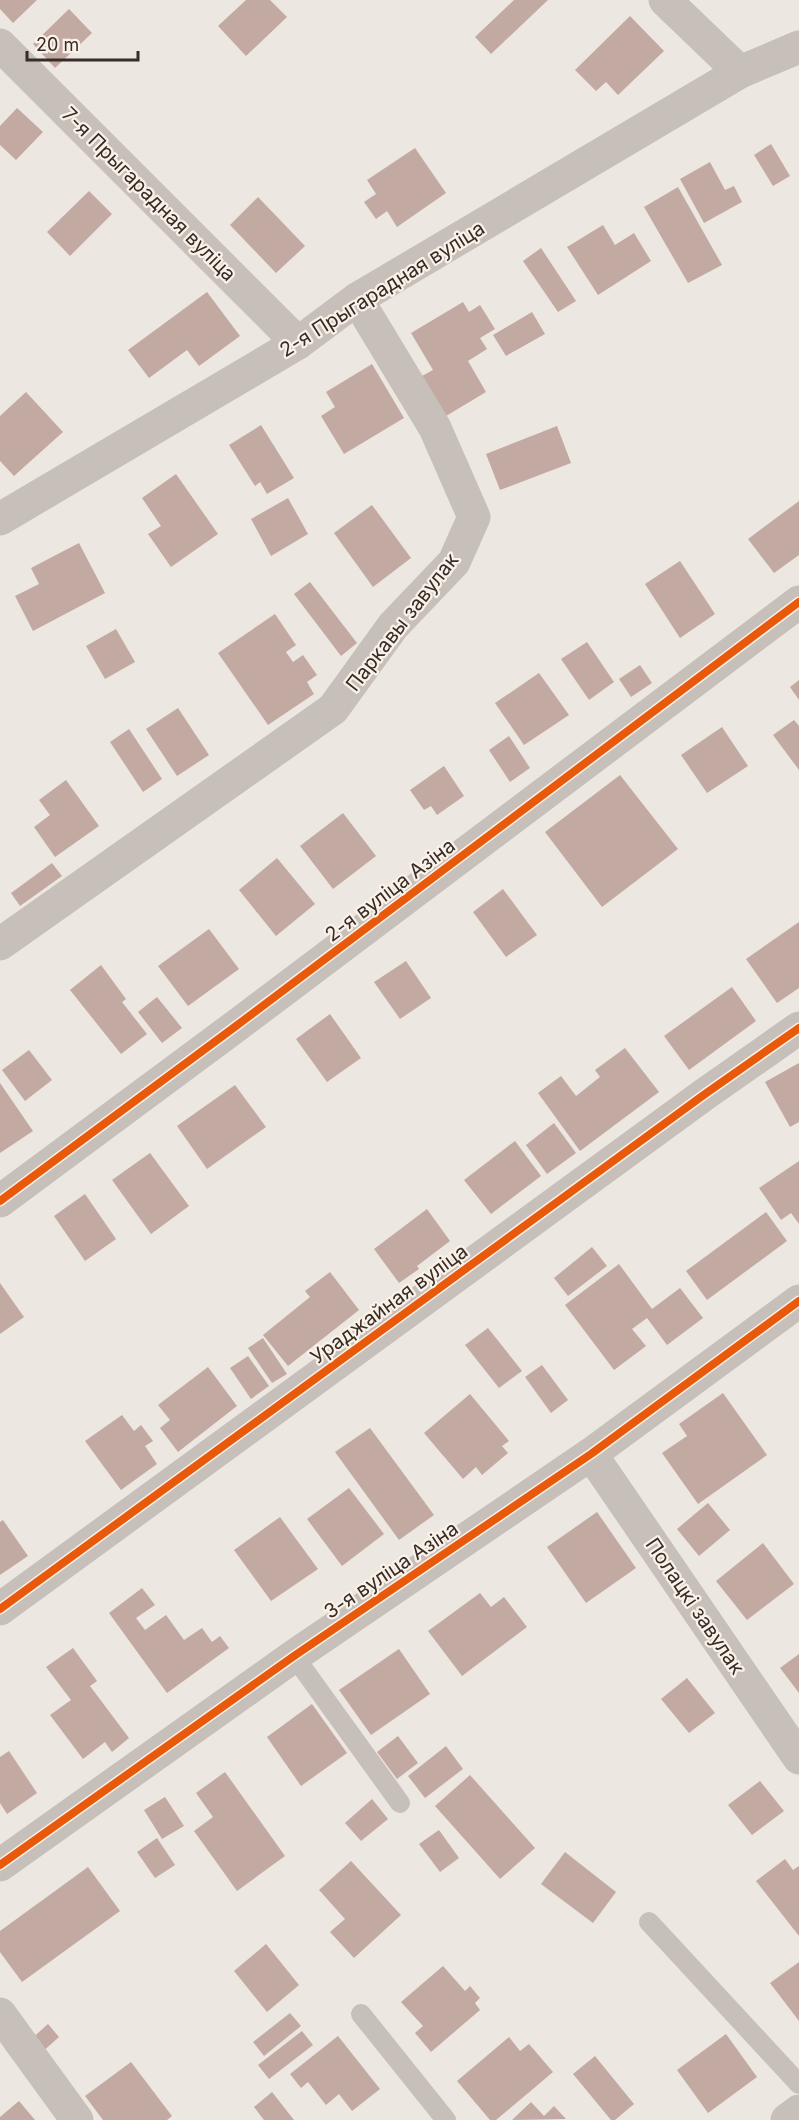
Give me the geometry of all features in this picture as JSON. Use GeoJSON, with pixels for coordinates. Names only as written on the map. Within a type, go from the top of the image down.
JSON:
{"type":"FeatureCollection","features":[{"type":"Feature","properties":{"kind":"street"},"geometry":{"type":"LineString","coordinates":[[665,0],[740,72]]}},
{"type":"Feature","properties":{"kind":"street","name":"7-я Прыгарадная вуліца"},"geometry":{"type":"LineString","coordinates":[[0,45],[298,343]]}},
{"type":"Feature","properties":{"kind":"street","name":"2-я Прыгарадная вуліца"},"geometry":{"type":"LineString","coordinates":[[0,519],[298,343],[357,299],[740,72],[799,47]]}},
{"type":"Feature","properties":{"kind":"street","name":"Паркавы завулак"},"geometry":{"type":"LineString","coordinates":[[0,944],[333,709],[393,627],[454,562],[474,517],[435,428],[357,299]]}},
{"type":"Feature","properties":{"kind":"street","name":"2-я вуліца Азіна"},"geometry":{"type":"LineString","coordinates":[[0,1201],[265,1005],[799,602]]}},
{"type":"Feature","properties":{"kind":"street","name":"Ураджайная вуліца"},"geometry":{"type":"LineString","coordinates":[[0,1609],[705,1094],[799,1029]]}},
{"type":"Feature","properties":{"kind":"street","name":"3-я вуліца Азіна"},"geometry":{"type":"LineString","coordinates":[[0,1865],[294,1656],[591,1454],[799,1301]]}},
{"type":"Feature","properties":{"kind":"street","name":"Полацкі завулак"},"geometry":{"type":"LineString","coordinates":[[591,1454],[799,1758]]}},
{"type":"Feature","properties":{"kind":"street"},"geometry":{"type":"LineString","coordinates":[[0,2014],[77,2120]]}},
{"type":"Feature","properties":{"kind":"street"},"geometry":{"type":"LineString","coordinates":[[787,2120],[799,2111]]}},
{"type":"Feature","properties":{"kind":"lane"},"geometry":{"type":"LineString","coordinates":[[294,1656],[400,1803]]}},
{"type":"Feature","properties":{"kind":"lane"},"geometry":{"type":"LineString","coordinates":[[649,1922],[799,2084]]}},
{"type":"Feature","properties":{"kind":"lane"},"geometry":{"type":"LineString","coordinates":[[361,2014],[446,2120]]}},
{"type":"Feature","properties":{"kind":"building"},"geometry":{"type":"Polygon","coordinates":[[[0,0],[37,0],[13,23],[0,9],[0,0]]]}},
{"type":"Feature","properties":{"kind":"building"},"geometry":{"type":"Polygon","coordinates":[[[246,0],[270,0],[287,17],[246,56],[218,26],[246,0]]]}},
{"type":"Feature","properties":{"kind":"building"},"geometry":{"type":"Polygon","coordinates":[[[514,0],[548,0],[491,54],[475,37],[514,0]]]}},
{"type":"Feature","properties":{"kind":"building"},"geometry":{"type":"Polygon","coordinates":[[[69,9],[92,33],[55,68],[33,44],[69,9]]]}},
{"type":"Feature","properties":{"kind":"building"},"geometry":{"type":"Polygon","coordinates":[[[630,16],[664,51],[618,95],[606,82],[596,91],[575,70],[630,16]]]}},
{"type":"Feature","properties":{"kind":"building"},"geometry":{"type":"Polygon","coordinates":[[[17,108],[43,132],[16,160],[0,145],[0,126],[17,108]]]}},
{"type":"Feature","properties":{"kind":"building"},"geometry":{"type":"Polygon","coordinates":[[[771,144],[790,176],[773,186],[754,155],[771,144]]]}},
{"type":"Feature","properties":{"kind":"building"},"geometry":{"type":"Polygon","coordinates":[[[415,148],[446,193],[397,227],[387,211],[376,219],[364,202],[376,194],[367,180],[415,148]]]}},
{"type":"Feature","properties":{"kind":"building"},"geometry":{"type":"Polygon","coordinates":[[[710,162],[725,190],[734,186],[742,202],[704,223],[680,179],[710,162]]]}},
{"type":"Feature","properties":{"kind":"building"},"geometry":{"type":"Polygon","coordinates":[[[678,187],[722,265],[688,283],[644,207],[678,187]]]}},
{"type":"Feature","properties":{"kind":"building"},"geometry":{"type":"Polygon","coordinates":[[[89,191],[112,214],[70,256],[47,232],[89,191]]]}},
{"type":"Feature","properties":{"kind":"building"},"geometry":{"type":"Polygon","coordinates":[[[258,197],[305,246],[276,273],[230,225],[258,197]]]}},
{"type":"Feature","properties":{"kind":"building"},"geometry":{"type":"Polygon","coordinates":[[[603,225],[615,245],[634,233],[651,261],[598,295],[567,247],[603,225]]]}},
{"type":"Feature","properties":{"kind":"building"},"geometry":{"type":"Polygon","coordinates":[[[541,248],[576,301],[558,312],[523,261],[541,248]]]}},
{"type":"Feature","properties":{"kind":"building"},"geometry":{"type":"Polygon","coordinates":[[[207,292],[240,336],[199,366],[187,350],[149,378],[128,350],[207,292]]]}},
{"type":"Feature","properties":{"kind":"building"},"geometry":{"type":"Polygon","coordinates":[[[463,302],[469,312],[480,305],[495,329],[480,338],[487,349],[468,361],[486,392],[446,416],[422,376],[433,370],[411,333],[463,302]]]}},
{"type":"Feature","properties":{"kind":"building"},"geometry":{"type":"Polygon","coordinates":[[[532,312],[545,334],[506,356],[493,335],[532,312]]]}},
{"type":"Feature","properties":{"kind":"building"},"geometry":{"type":"Polygon","coordinates":[[[372,364],[404,418],[344,454],[321,416],[335,407],[326,392],[372,364]]]}},
{"type":"Feature","properties":{"kind":"building"},"geometry":{"type":"Polygon","coordinates":[[[26,392],[63,432],[14,476],[0,461],[0,416],[26,392]]]}},
{"type":"Feature","properties":{"kind":"building"},"geometry":{"type":"Polygon","coordinates":[[[261,425],[294,478],[267,494],[260,482],[255,486],[229,445],[261,425]]]}},
{"type":"Feature","properties":{"kind":"building"},"geometry":{"type":"Polygon","coordinates":[[[557,426],[571,463],[500,490],[486,454],[557,426]]]}},
{"type":"Feature","properties":{"kind":"building"},"geometry":{"type":"Polygon","coordinates":[[[176,474],[218,534],[171,567],[148,534],[161,526],[142,498],[176,474]]]}},
{"type":"Feature","properties":{"kind":"building"},"geometry":{"type":"Polygon","coordinates":[[[288,498],[308,534],[271,556],[251,519],[288,498]]]}},
{"type":"Feature","properties":{"kind":"building"},"geometry":{"type":"Polygon","coordinates":[[[799,501],[799,555],[774,573],[748,539],[799,501]]]}},
{"type":"Feature","properties":{"kind":"building"},"geometry":{"type":"Polygon","coordinates":[[[372,505],[411,558],[373,587],[334,533],[372,505]]]}},
{"type":"Feature","properties":{"kind":"building"},"geometry":{"type":"Polygon","coordinates":[[[79,543],[105,593],[33,631],[15,596],[39,584],[31,568],[79,543]]]}},
{"type":"Feature","properties":{"kind":"building"},"geometry":{"type":"Polygon","coordinates":[[[680,561],[715,614],[680,638],[645,584],[680,561]]]}},
{"type":"Feature","properties":{"kind":"building"},"geometry":{"type":"Polygon","coordinates":[[[310,582],[357,643],[341,656],[294,594],[310,582]]]}},
{"type":"Feature","properties":{"kind":"building"},"geometry":{"type":"Polygon","coordinates":[[[275,614],[296,645],[286,652],[293,662],[303,655],[317,675],[307,682],[314,694],[268,725],[218,653],[275,614]]]}},
{"type":"Feature","properties":{"kind":"building"},"geometry":{"type":"Polygon","coordinates":[[[116,629],[135,662],[105,679],[86,646],[116,629]]]}},
{"type":"Feature","properties":{"kind":"building"},"geometry":{"type":"Polygon","coordinates":[[[587,642],[614,682],[589,700],[561,659],[587,642]]]}},
{"type":"Feature","properties":{"kind":"building"},"geometry":{"type":"Polygon","coordinates":[[[640,665],[652,683],[631,697],[619,679],[640,665]]]}},
{"type":"Feature","properties":{"kind":"building"},"geometry":{"type":"Polygon","coordinates":[[[539,673],[569,715],[524,745],[495,703],[539,673]]]}},
{"type":"Feature","properties":{"kind":"building"},"geometry":{"type":"Polygon","coordinates":[[[799,680],[799,700],[790,687],[799,680]]]}},
{"type":"Feature","properties":{"kind":"building"},"geometry":{"type":"Polygon","coordinates":[[[178,708],[209,755],[177,776],[146,729],[178,708]]]}},
{"type":"Feature","properties":{"kind":"building"},"geometry":{"type":"Polygon","coordinates":[[[794,720],[799,726],[799,770],[773,735],[794,720]]]}},
{"type":"Feature","properties":{"kind":"building"},"geometry":{"type":"Polygon","coordinates":[[[722,727],[748,766],[707,793],[681,755],[722,727]]]}},
{"type":"Feature","properties":{"kind":"building"},"geometry":{"type":"Polygon","coordinates":[[[129,729],[162,779],[143,792],[110,742],[129,729]]]}},
{"type":"Feature","properties":{"kind":"building"},"geometry":{"type":"Polygon","coordinates":[[[509,736],[530,768],[510,782],[489,750],[509,736]]]}},
{"type":"Feature","properties":{"kind":"building"},"geometry":{"type":"Polygon","coordinates":[[[444,766],[464,796],[437,815],[431,806],[424,810],[410,790],[444,766]]]}},
{"type":"Feature","properties":{"kind":"building"},"geometry":{"type":"Polygon","coordinates":[[[620,775],[678,849],[602,907],[545,832],[620,775]]]}},
{"type":"Feature","properties":{"kind":"building"},"geometry":{"type":"Polygon","coordinates":[[[66,780],[99,826],[55,857],[34,827],[50,815],[39,800],[66,780]]]}},
{"type":"Feature","properties":{"kind":"building"},"geometry":{"type":"Polygon","coordinates":[[[343,813],[376,856],[333,889],[300,846],[343,813]]]}},
{"type":"Feature","properties":{"kind":"building"},"geometry":{"type":"Polygon","coordinates":[[[277,858],[315,904],[276,936],[239,890],[277,858]]]}},
{"type":"Feature","properties":{"kind":"building"},"geometry":{"type":"Polygon","coordinates":[[[52,863],[62,876],[20,906],[11,893],[52,863]]]}},
{"type":"Feature","properties":{"kind":"building"},"geometry":{"type":"Polygon","coordinates":[[[503,889],[537,935],[506,957],[473,912],[503,889]]]}},
{"type":"Feature","properties":{"kind":"building"},"geometry":{"type":"Polygon","coordinates":[[[799,922],[799,988],[777,1003],[746,959],[799,922]]]}},
{"type":"Feature","properties":{"kind":"building"},"geometry":{"type":"Polygon","coordinates":[[[209,929],[239,969],[188,1006],[158,966],[209,929]]]}},
{"type":"Feature","properties":{"kind":"building"},"geometry":{"type":"Polygon","coordinates":[[[406,961],[431,998],[400,1019],[374,982],[406,961]]]}},
{"type":"Feature","properties":{"kind":"building"},"geometry":{"type":"Polygon","coordinates":[[[101,965],[126,999],[122,1002],[147,1034],[121,1054],[70,990],[101,965]]]}},
{"type":"Feature","properties":{"kind":"building"},"geometry":{"type":"Polygon","coordinates":[[[732,987],[756,1021],[689,1070],[664,1036],[732,987]]]}},
{"type":"Feature","properties":{"kind":"building"},"geometry":{"type":"Polygon","coordinates":[[[157,997],[182,1028],[162,1043],[138,1012],[157,997]]]}},
{"type":"Feature","properties":{"kind":"building"},"geometry":{"type":"Polygon","coordinates":[[[330,1014],[361,1058],[327,1082],[296,1039],[330,1014]]]}},
{"type":"Feature","properties":{"kind":"building"},"geometry":{"type":"Polygon","coordinates":[[[625,1048],[659,1092],[580,1151],[538,1093],[561,1076],[576,1096],[600,1077],[595,1070],[625,1048]]]}},
{"type":"Feature","properties":{"kind":"building"},"geometry":{"type":"Polygon","coordinates":[[[29,1050],[52,1080],[25,1101],[2,1070],[29,1050]]]}},
{"type":"Feature","properties":{"kind":"building"},"geometry":{"type":"Polygon","coordinates":[[[799,1063],[799,1122],[790,1127],[765,1082],[799,1063]]]}},
{"type":"Feature","properties":{"kind":"building"},"geometry":{"type":"Polygon","coordinates":[[[0,1083],[33,1131],[0,1153],[0,1083]]]}},
{"type":"Feature","properties":{"kind":"building"},"geometry":{"type":"Polygon","coordinates":[[[235,1085],[266,1127],[207,1169],[177,1126],[235,1085]]]}},
{"type":"Feature","properties":{"kind":"building"},"geometry":{"type":"Polygon","coordinates":[[[554,1123],[576,1153],[547,1174],[526,1145],[554,1123]]]}},
{"type":"Feature","properties":{"kind":"building"},"geometry":{"type":"Polygon","coordinates":[[[515,1141],[541,1176],[491,1214],[464,1180],[515,1141]]]}},
{"type":"Feature","properties":{"kind":"building"},"geometry":{"type":"Polygon","coordinates":[[[150,1153],[189,1206],[151,1234],[112,1180],[150,1153]]]}},
{"type":"Feature","properties":{"kind":"building"},"geometry":{"type":"Polygon","coordinates":[[[799,1161],[799,1224],[791,1213],[781,1220],[759,1188],[799,1161]]]}},
{"type":"Feature","properties":{"kind":"building"},"geometry":{"type":"Polygon","coordinates":[[[85,1194],[116,1239],[85,1261],[54,1216],[85,1194]]]}},
{"type":"Feature","properties":{"kind":"building"},"geometry":{"type":"Polygon","coordinates":[[[427,1209],[450,1241],[417,1266],[419,1269],[399,1283],[374,1249],[427,1209]]]}},
{"type":"Feature","properties":{"kind":"building"},"geometry":{"type":"Polygon","coordinates":[[[766,1212],[787,1241],[707,1300],[686,1271],[766,1212]]]}},
{"type":"Feature","properties":{"kind":"building"},"geometry":{"type":"Polygon","coordinates":[[[592,1247],[607,1266],[568,1296],[554,1278],[592,1247]]]}},
{"type":"Feature","properties":{"kind":"building"},"geometry":{"type":"Polygon","coordinates":[[[619,1264],[652,1309],[680,1288],[703,1318],[667,1345],[647,1318],[632,1329],[646,1346],[614,1370],[565,1305],[619,1264]]]}},
{"type":"Feature","properties":{"kind":"building"},"geometry":{"type":"Polygon","coordinates":[[[330,1272],[359,1310],[288,1366],[263,1335],[310,1297],[305,1291],[330,1272]]]}},
{"type":"Feature","properties":{"kind":"building"},"geometry":{"type":"Polygon","coordinates":[[[0,1283],[24,1317],[0,1334],[0,1283]]]}},
{"type":"Feature","properties":{"kind":"building"},"geometry":{"type":"Polygon","coordinates":[[[488,1328],[522,1371],[499,1388],[465,1345],[488,1328]]]}},
{"type":"Feature","properties":{"kind":"building"},"geometry":{"type":"Polygon","coordinates":[[[263,1338],[287,1374],[272,1383],[248,1348],[263,1338]]]}},
{"type":"Feature","properties":{"kind":"building"},"geometry":{"type":"Polygon","coordinates":[[[248,1356],[269,1386],[251,1399],[230,1368],[248,1356]]]}},
{"type":"Feature","properties":{"kind":"building"},"geometry":{"type":"Polygon","coordinates":[[[542,1365],[568,1400],[551,1413],[525,1377],[542,1365]]]}},
{"type":"Feature","properties":{"kind":"building"},"geometry":{"type":"Polygon","coordinates":[[[208,1367],[237,1406],[178,1452],[160,1428],[170,1420],[158,1405],[208,1367]]]}},
{"type":"Feature","properties":{"kind":"building"},"geometry":{"type":"Polygon","coordinates":[[[723,1393],[767,1455],[698,1504],[662,1453],[687,1436],[679,1424],[723,1393]]]}},
{"type":"Feature","properties":{"kind":"building"},"geometry":{"type":"Polygon","coordinates":[[[470,1394],[509,1441],[502,1446],[508,1453],[482,1475],[476,1467],[463,1479],[424,1433],[470,1394]]]}},
{"type":"Feature","properties":{"kind":"building"},"geometry":{"type":"Polygon","coordinates":[[[122,1415],[134,1431],[141,1425],[153,1441],[145,1446],[157,1464],[121,1490],[85,1441],[122,1415]]]}},
{"type":"Feature","properties":{"kind":"building"},"geometry":{"type":"Polygon","coordinates":[[[370,1428],[434,1515],[399,1540],[335,1452],[370,1428]]]}},
{"type":"Feature","properties":{"kind":"building"},"geometry":{"type":"Polygon","coordinates":[[[349,1488],[384,1534],[342,1566],[307,1519],[349,1488]]]}},
{"type":"Feature","properties":{"kind":"building"},"geometry":{"type":"Polygon","coordinates":[[[708,1503],[730,1530],[699,1556],[677,1529],[708,1503]]]}},
{"type":"Feature","properties":{"kind":"building"},"geometry":{"type":"Polygon","coordinates":[[[597,1512],[636,1568],[586,1603],[547,1547],[597,1512]]]}},
{"type":"Feature","properties":{"kind":"building"},"geometry":{"type":"Polygon","coordinates":[[[280,1517],[318,1569],[271,1601],[234,1550],[280,1517]]]}},
{"type":"Feature","properties":{"kind":"building"},"geometry":{"type":"Polygon","coordinates":[[[3,1520],[28,1556],[0,1575],[0,1522],[3,1520]]]}},
{"type":"Feature","properties":{"kind":"building"},"geometry":{"type":"Polygon","coordinates":[[[763,1543],[794,1584],[747,1620],[716,1581],[763,1543]]]}},
{"type":"Feature","properties":{"kind":"building"},"geometry":{"type":"Polygon","coordinates":[[[142,1588],[155,1605],[136,1618],[145,1630],[166,1615],[184,1640],[202,1628],[212,1642],[220,1636],[229,1648],[167,1693],[109,1613],[142,1588]]]}},
{"type":"Feature","properties":{"kind":"building"},"geometry":{"type":"Polygon","coordinates":[[[480,1593],[491,1607],[504,1597],[527,1627],[462,1676],[428,1631],[480,1593]]]}},
{"type":"Feature","properties":{"kind":"building"},"geometry":{"type":"Polygon","coordinates":[[[73,1648],[97,1681],[90,1686],[129,1738],[112,1752],[105,1742],[83,1759],[50,1715],[71,1700],[46,1667],[73,1648]]]}},
{"type":"Feature","properties":{"kind":"building"},"geometry":{"type":"Polygon","coordinates":[[[399,1649],[430,1694],[371,1735],[339,1690],[399,1649]]]}},
{"type":"Feature","properties":{"kind":"building"},"geometry":{"type":"Polygon","coordinates":[[[799,1654],[799,1693],[780,1668],[799,1654]]]}},
{"type":"Feature","properties":{"kind":"building"},"geometry":{"type":"Polygon","coordinates":[[[687,1678],[715,1713],[689,1733],[661,1699],[687,1678]]]}},
{"type":"Feature","properties":{"kind":"building"},"geometry":{"type":"Polygon","coordinates":[[[312,1704],[347,1753],[301,1786],[267,1737],[312,1704]]]}},
{"type":"Feature","properties":{"kind":"building"},"geometry":{"type":"Polygon","coordinates":[[[398,1736],[418,1763],[397,1779],[377,1752],[398,1736]]]}},
{"type":"Feature","properties":{"kind":"building"},"geometry":{"type":"Polygon","coordinates":[[[446,1746],[463,1769],[425,1798],[408,1776],[446,1746]]]}},
{"type":"Feature","properties":{"kind":"building"},"geometry":{"type":"Polygon","coordinates":[[[9,1751],[37,1793],[7,1814],[0,1803],[0,1757],[9,1751]]]}},
{"type":"Feature","properties":{"kind":"building"},"geometry":{"type":"Polygon","coordinates":[[[225,1772],[285,1856],[237,1891],[194,1831],[213,1817],[196,1793],[225,1772]]]}},
{"type":"Feature","properties":{"kind":"building"},"geometry":{"type":"Polygon","coordinates":[[[470,1775],[535,1848],[500,1879],[435,1806],[470,1775]]]}},
{"type":"Feature","properties":{"kind":"building"},"geometry":{"type":"Polygon","coordinates":[[[760,1781],[784,1811],[752,1835],[728,1805],[760,1781]]]}},
{"type":"Feature","properties":{"kind":"building"},"geometry":{"type":"Polygon","coordinates":[[[165,1797],[184,1826],[162,1839],[144,1810],[165,1797]]]}},
{"type":"Feature","properties":{"kind":"building"},"geometry":{"type":"Polygon","coordinates":[[[372,1799],[388,1819],[361,1841],[345,1823],[372,1799]]]}},
{"type":"Feature","properties":{"kind":"building"},"geometry":{"type":"Polygon","coordinates":[[[439,1830],[459,1858],[440,1872],[419,1844],[439,1830]]]}},
{"type":"Feature","properties":{"kind":"building"},"geometry":{"type":"Polygon","coordinates":[[[157,1838],[175,1865],[155,1878],[137,1852],[157,1838]]]}},
{"type":"Feature","properties":{"kind":"building"},"geometry":{"type":"Polygon","coordinates":[[[565,1852],[616,1892],[593,1923],[541,1884],[565,1852]]]}},
{"type":"Feature","properties":{"kind":"building"},"geometry":{"type":"Polygon","coordinates":[[[785,1859],[793,1870],[799,1866],[799,1936],[756,1881],[785,1859]]]}},
{"type":"Feature","properties":{"kind":"building"},"geometry":{"type":"Polygon","coordinates":[[[351,1861],[401,1915],[354,1958],[330,1932],[345,1919],[319,1890],[351,1861]]]}},
{"type":"Feature","properties":{"kind":"building"},"geometry":{"type":"Polygon","coordinates":[[[88,1867],[120,1911],[22,1982],[0,1952],[0,1931],[88,1867]]]}},
{"type":"Feature","properties":{"kind":"building"},"geometry":{"type":"Polygon","coordinates":[[[266,1944],[299,1985],[267,2012],[234,1971],[266,1944]]]}},
{"type":"Feature","properties":{"kind":"building"},"geometry":{"type":"Polygon","coordinates":[[[799,1962],[799,2021],[770,1983],[799,1962]]]}},
{"type":"Feature","properties":{"kind":"building"},"geometry":{"type":"Polygon","coordinates":[[[443,1966],[465,1991],[470,1986],[480,1998],[475,2003],[480,2010],[431,2052],[415,2033],[423,2026],[401,2002],[443,1966]]]}},
{"type":"Feature","properties":{"kind":"building"},"geometry":{"type":"Polygon","coordinates":[[[290,2013],[301,2026],[264,2056],[253,2042],[290,2013]]]}},
{"type":"Feature","properties":{"kind":"building"},"geometry":{"type":"Polygon","coordinates":[[[48,2024],[59,2037],[40,2054],[28,2042],[48,2024]]]}},
{"type":"Feature","properties":{"kind":"building"},"geometry":{"type":"Polygon","coordinates":[[[302,2031],[313,2045],[269,2079],[258,2065],[302,2031]]]}},
{"type":"Feature","properties":{"kind":"building"},"geometry":{"type":"Polygon","coordinates":[[[726,2034],[757,2077],[708,2113],[677,2070],[726,2034]]]}},
{"type":"Feature","properties":{"kind":"building"},"geometry":{"type":"Polygon","coordinates":[[[338,2036],[380,2089],[352,2111],[339,2094],[326,2105],[308,2082],[301,2088],[290,2074],[338,2036]]]}},
{"type":"Feature","properties":{"kind":"building"},"geometry":{"type":"Polygon","coordinates":[[[509,2037],[520,2051],[529,2044],[553,2072],[496,2120],[490,2120],[457,2081],[509,2037]]]}},
{"type":"Feature","properties":{"kind":"building"},"geometry":{"type":"Polygon","coordinates":[[[595,2056],[634,2104],[615,2120],[611,2120],[573,2074],[595,2056]]]}},
{"type":"Feature","properties":{"kind":"building"},"geometry":{"type":"Polygon","coordinates":[[[131,2062],[172,2116],[167,2120],[103,2120],[85,2096],[131,2062]]]}},
{"type":"Feature","properties":{"kind":"building"},"geometry":{"type":"Polygon","coordinates":[[[272,2092],[294,2120],[264,2120],[254,2107],[272,2092]]]}},
{"type":"Feature","properties":{"kind":"building"},"geometry":{"type":"Polygon","coordinates":[[[19,2101],[35,2120],[0,2120],[0,2117],[19,2101]]]}},
{"type":"Feature","properties":{"kind":"building"},"geometry":{"type":"Polygon","coordinates":[[[531,2102],[544,2116],[554,2106],[566,2119],[512,2120],[531,2102]]]}},
{"type":"Feature","properties":{"kind":"cycle path"},"geometry":{"type":"LineString","coordinates":[[0,1201],[799,602]]}},
{"type":"Feature","properties":{"kind":"cycle path"},"geometry":{"type":"LineString","coordinates":[[0,1609],[705,1094],[799,1028]]}},
{"type":"Feature","properties":{"kind":"cycle path"},"geometry":{"type":"LineString","coordinates":[[0,1865],[294,1656],[591,1454],[799,1301]]}}]}
